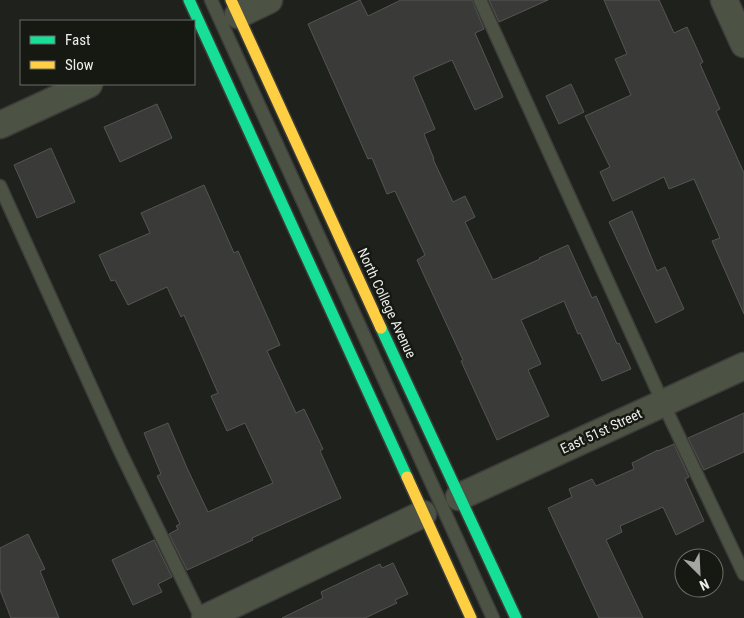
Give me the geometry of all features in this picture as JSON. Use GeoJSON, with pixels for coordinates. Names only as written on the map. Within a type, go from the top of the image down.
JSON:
{"type":"FeatureCollection","features":[{"type":"Feature","properties":{"kind":"main road"},"geometry":{"type":"LineString","coordinates":[[189,0],[195,20]]}},
{"type":"Feature","properties":{"kind":"main road","name":"North College Avenue"},"geometry":{"type":"LineString","coordinates":[[235,7],[516,618]]}},
{"type":"Feature","properties":{"kind":"main road"},"geometry":{"type":"LineString","coordinates":[[198,32],[471,618]]}},
{"type":"Feature","properties":{"kind":"street"},"geometry":{"type":"LineString","coordinates":[[235,7],[269,0]]}},
{"type":"Feature","properties":{"kind":"street"},"geometry":{"type":"LineString","coordinates":[[724,0],[744,44]]}},
{"type":"Feature","properties":{"kind":"street"},"geometry":{"type":"LineString","coordinates":[[0,125],[87,85]]}},
{"type":"Feature","properties":{"kind":"street","name":"East 51st Street"},"geometry":{"type":"LineString","coordinates":[[459,497],[744,366]]}},
{"type":"Feature","properties":{"kind":"street"},"geometry":{"type":"LineString","coordinates":[[205,618],[424,514]]}},
{"type":"Feature","properties":{"kind":"lane"},"geometry":{"type":"LineString","coordinates":[[211,0],[493,618]]}},
{"type":"Feature","properties":{"kind":"lane"},"geometry":{"type":"LineString","coordinates":[[480,0],[663,403],[744,574]]}},
{"type":"Feature","properties":{"kind":"lane"},"geometry":{"type":"LineString","coordinates":[[0,186],[120,451],[201,618]]}},
{"type":"Feature","properties":{"kind":"building"},"geometry":{"type":"Polygon","coordinates":[[[360,0],[368,16],[401,0],[472,0],[484,29],[475,33],[503,97],[475,110],[452,60],[413,77],[435,129],[424,134],[433,159],[453,202],[465,196],[475,217],[465,222],[493,280],[568,245],[592,298],[596,296],[617,344],[619,343],[631,369],[602,381],[580,333],[578,334],[564,301],[521,320],[541,364],[528,370],[549,416],[497,440],[417,260],[425,255],[395,191],[387,194],[372,158],[368,159],[308,24],[360,0]]]}},
{"type":"Feature","properties":{"kind":"building"},"geometry":{"type":"Polygon","coordinates":[[[489,0],[548,0],[499,22],[489,0]]]}},
{"type":"Feature","properties":{"kind":"building"},"geometry":{"type":"Polygon","coordinates":[[[604,0],[659,0],[674,33],[687,27],[703,62],[700,64],[720,109],[716,111],[744,173],[744,314],[712,241],[720,238],[694,179],[669,189],[664,177],[613,201],[600,172],[610,167],[585,116],[631,95],[615,59],[627,54],[604,0]]]}},
{"type":"Feature","properties":{"kind":"building"},"geometry":{"type":"Polygon","coordinates":[[[571,84],[584,112],[559,124],[546,96],[571,84]]]}},
{"type":"Feature","properties":{"kind":"building"},"geometry":{"type":"Polygon","coordinates":[[[157,104],[172,138],[120,162],[104,127],[157,104]]]}},
{"type":"Feature","properties":{"kind":"building"},"geometry":{"type":"Polygon","coordinates":[[[51,148],[75,202],[37,218],[14,165],[51,148]]]}},
{"type":"Feature","properties":{"kind":"building"},"geometry":{"type":"Polygon","coordinates":[[[204,185],[234,253],[238,251],[280,345],[267,351],[296,413],[304,409],[323,449],[320,451],[341,498],[187,570],[169,534],[178,529],[176,526],[180,524],[157,476],[161,474],[144,433],[168,423],[208,512],[273,483],[245,423],[227,431],[211,396],[218,393],[184,315],[181,317],[167,287],[128,305],[115,280],[111,281],[99,255],[150,233],[141,213],[204,185]]]}},
{"type":"Feature","properties":{"kind":"building"},"geometry":{"type":"Polygon","coordinates":[[[632,211],[657,271],[665,267],[684,309],[656,323],[609,222],[632,211]]]}},
{"type":"Feature","properties":{"kind":"building"},"geometry":{"type":"Polygon","coordinates":[[[744,413],[744,452],[704,470],[688,438],[744,413]]]}},
{"type":"Feature","properties":{"kind":"building"},"geometry":{"type":"Polygon","coordinates":[[[674,444],[689,477],[685,479],[704,521],[676,535],[663,507],[620,526],[622,532],[606,540],[643,618],[599,618],[548,508],[572,497],[569,489],[592,479],[596,486],[634,469],[632,463],[674,444]]]}},
{"type":"Feature","properties":{"kind":"building"},"geometry":{"type":"Polygon","coordinates":[[[28,534],[45,569],[40,571],[59,618],[11,618],[0,590],[0,548],[28,534]]]}},
{"type":"Feature","properties":{"kind":"building"},"geometry":{"type":"Polygon","coordinates":[[[154,540],[172,577],[158,584],[162,592],[133,605],[112,560],[154,540]]]}},
{"type":"Feature","properties":{"kind":"building"},"geometry":{"type":"Polygon","coordinates":[[[393,563],[408,594],[395,600],[397,603],[365,618],[282,618],[323,598],[321,592],[380,564],[382,568],[393,563]]]}},
{"type":"Feature","properties":{"kind":"traffic: fast"},"geometry":{"type":"LineString","coordinates":[[189,0],[407,477]]}},
{"type":"Feature","properties":{"kind":"traffic: fast"},"geometry":{"type":"LineString","coordinates":[[381,328],[516,618]]}},
{"type":"Feature","properties":{"kind":"traffic: slow"},"geometry":{"type":"LineString","coordinates":[[231,0],[381,328]]}},
{"type":"Feature","properties":{"kind":"traffic: slow"},"geometry":{"type":"LineString","coordinates":[[407,477],[471,618]]}}]}
